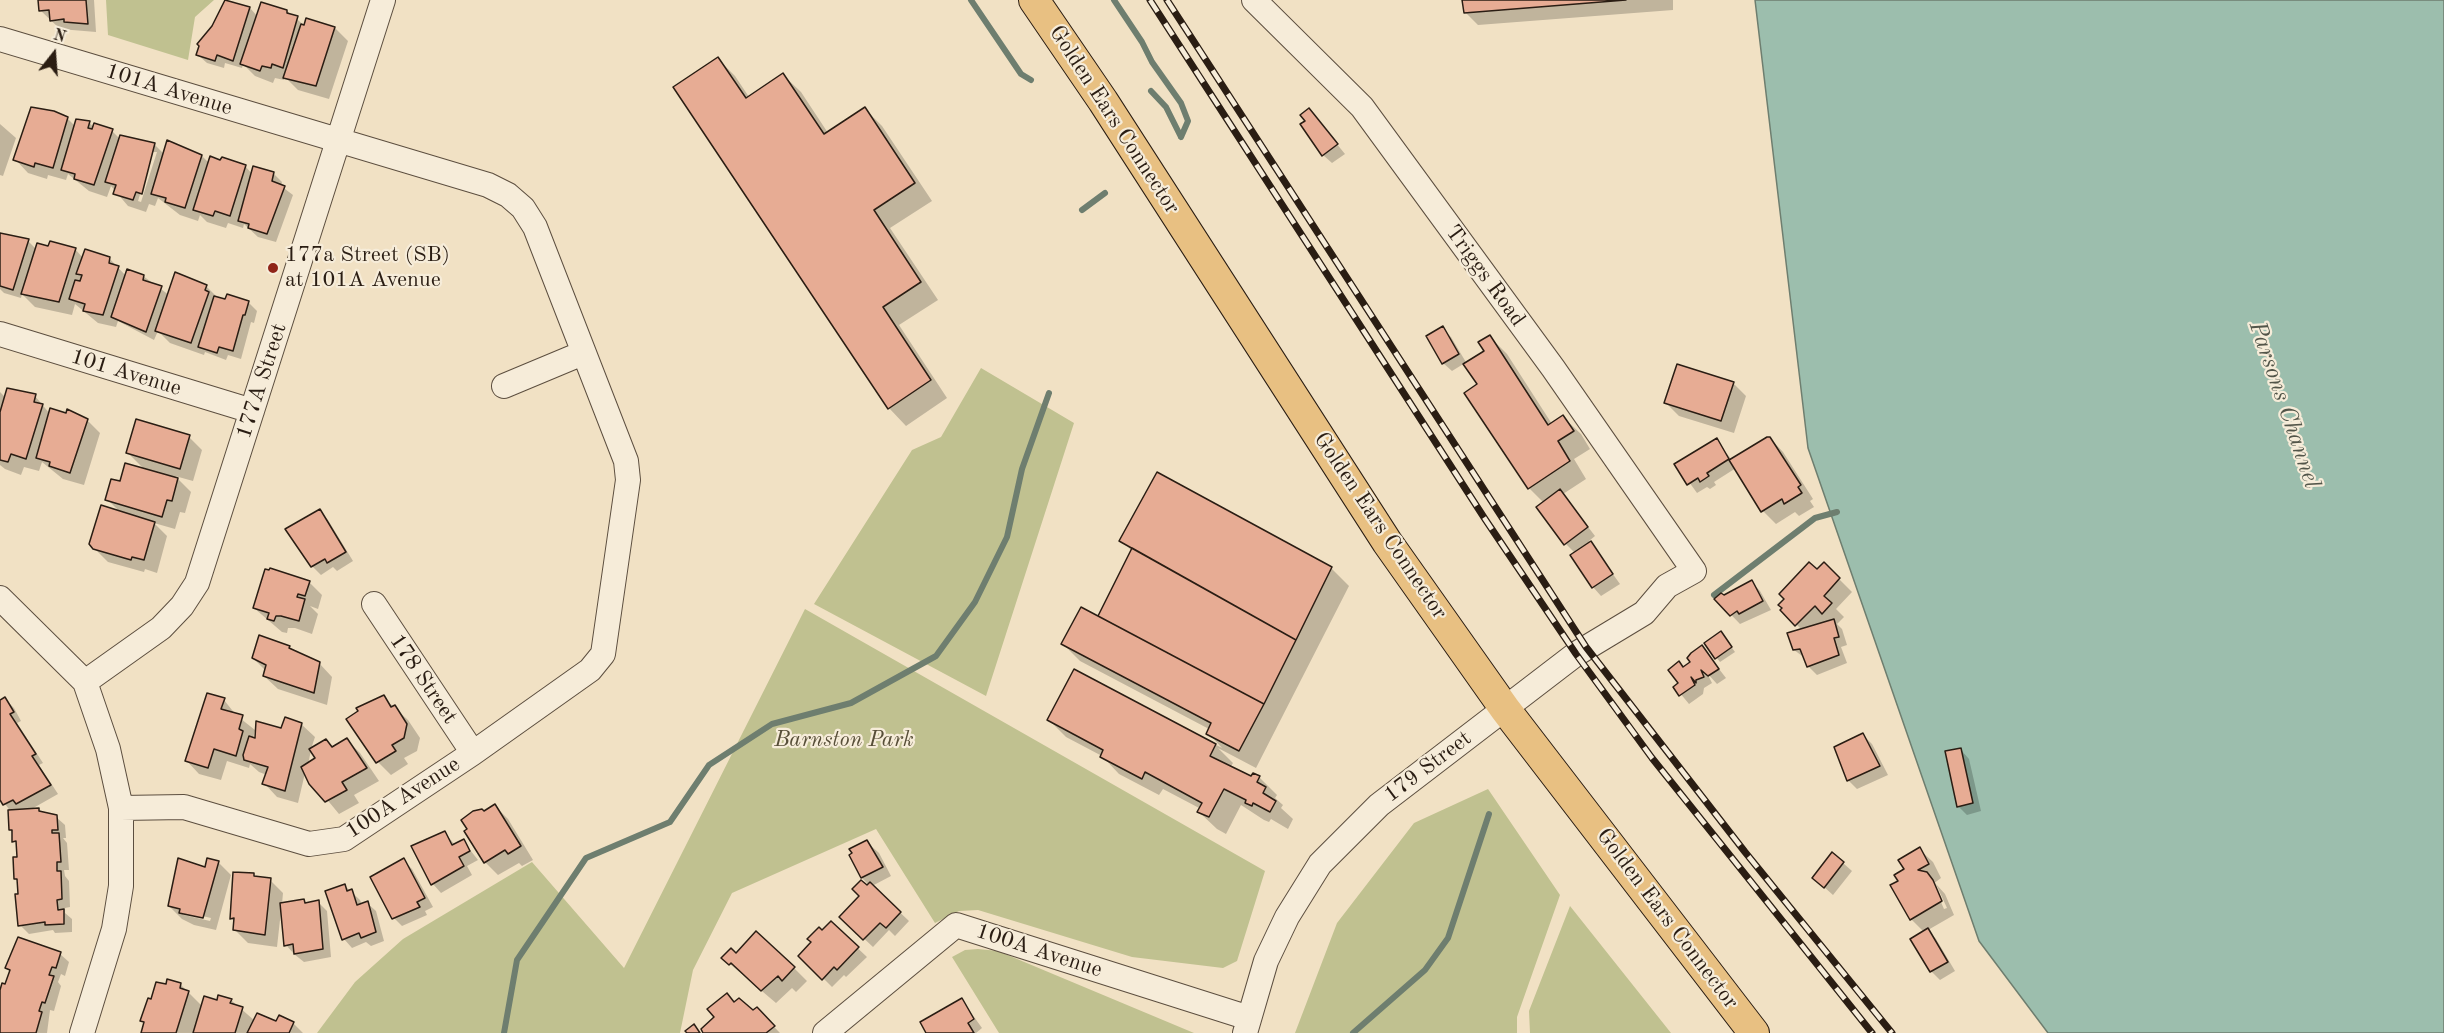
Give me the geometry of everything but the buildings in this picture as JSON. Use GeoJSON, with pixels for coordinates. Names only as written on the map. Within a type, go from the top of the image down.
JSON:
{"type":"FeatureCollection","features":[{"type":"Feature","properties":{"kind":"main road","name":"Golden Ears Connector"},"geometry":{"type":"LineString","coordinates":[[1034,0],[1103,101],[1387,542],[1505,709],[1754,1033]]}},
{"type":"Feature","properties":{"kind":"street","name":"177A Street"},"geometry":{"type":"LineString","coordinates":[[84,682],[161,628],[182,606],[197,583],[383,0]]}},
{"type":"Feature","properties":{"kind":"street","name":"Triggs Road"},"geometry":{"type":"LineString","coordinates":[[1254,0],[1362,107],[1553,368],[1694,571]]}},
{"type":"Feature","properties":{"kind":"street","name":"101A Avenue"},"geometry":{"type":"LineString","coordinates":[[0,39],[488,185],[516,201],[535,227],[583,353]]}},
{"type":"Feature","properties":{"kind":"street","name":"101 Avenue"},"geometry":{"type":"LineString","coordinates":[[0,334],[252,411]]}},
{"type":"Feature","properties":{"kind":"street"},"geometry":{"type":"LineString","coordinates":[[504,386],[583,353]]}},
{"type":"Feature","properties":{"kind":"street","name":"100A Avenue"},"geometry":{"type":"LineString","coordinates":[[121,808],[184,807],[309,844],[344,838],[473,753],[590,670],[597,663],[606,642],[627,472],[623,451],[583,353]]}},
{"type":"Feature","properties":{"kind":"street","name":"179 Street"},"geometry":{"type":"LineString","coordinates":[[1247,1026],[1266,961],[1287,916],[1320,864],[1379,805],[1586,647],[1644,613],[1667,586],[1694,571]]}},
{"type":"Feature","properties":{"kind":"street"},"geometry":{"type":"LineString","coordinates":[[0,598],[84,682],[108,749],[121,808],[121,886],[114,929],[82,1033]]}},
{"type":"Feature","properties":{"kind":"street","name":"178 Street"},"geometry":{"type":"LineString","coordinates":[[374,604],[473,753]]}},
{"type":"Feature","properties":{"kind":"street","name":"100A Avenue"},"geometry":{"type":"LineString","coordinates":[[825,1033],[956,925],[1247,1026]]}},
{"type":"Feature","properties":{"kind":"green space"},"geometry":{"type":"Polygon","coordinates":[[[106,0],[214,0],[195,17],[188,60],[108,35],[106,0]]]}},
{"type":"Feature","properties":{"kind":"green space"},"geometry":{"type":"Polygon","coordinates":[[[981,368],[1074,423],[986,696],[814,604],[912,450],[941,437],[981,368]]]}},
{"type":"Feature","properties":{"kind":"green space","name":"Barnston Park"},"geometry":{"type":"Polygon","coordinates":[[[805,609],[1265,871],[1237,961],[1223,968],[1132,957],[978,910],[959,911],[935,923],[876,829],[732,893],[693,970],[680,1033],[317,1033],[355,982],[403,939],[532,862],[624,968],[805,609]]]}},
{"type":"Feature","properties":{"kind":"green space"},"geometry":{"type":"Polygon","coordinates":[[[1488,789],[1560,895],[1517,1017],[1517,1033],[1295,1033],[1337,923],[1414,823],[1488,789]]]}},
{"type":"Feature","properties":{"kind":"green space"},"geometry":{"type":"Polygon","coordinates":[[[1570,906],[1671,1033],[1530,1033],[1529,1011],[1570,906]]]}},
{"type":"Feature","properties":{"kind":"green space"},"geometry":{"type":"Polygon","coordinates":[[[965,950],[998,951],[1194,1033],[999,1033],[952,957],[965,950]]]}},
{"type":"Feature","properties":{"kind":"water","name":"Parsons Channel"},"geometry":{"type":"Polygon","coordinates":[[[1755,0],[2444,0],[2444,1033],[2048,1033],[1979,941],[1808,448],[1755,0]]]}},
{"type":"Feature","properties":{"kind":"waterway"},"geometry":{"type":"LineString","coordinates":[[971,0],[1021,74],[1031,80]]}},
{"type":"Feature","properties":{"kind":"waterway"},"geometry":{"type":"LineString","coordinates":[[1114,0],[1142,42],[1152,62],[1181,103],[1188,121],[1181,137]]}},
{"type":"Feature","properties":{"kind":"waterway"},"geometry":{"type":"LineString","coordinates":[[1151,91],[1166,107],[1181,137]]}},
{"type":"Feature","properties":{"kind":"waterway"},"geometry":{"type":"LineString","coordinates":[[1082,210],[1105,193]]}},
{"type":"Feature","properties":{"kind":"waterway"},"geometry":{"type":"LineString","coordinates":[[504,1033],[517,960],[586,858],[670,822],[709,765],[772,724],[851,703],[936,656],[975,602],[1007,537],[1022,469],[1049,393]]}},
{"type":"Feature","properties":{"kind":"waterway"},"geometry":{"type":"LineString","coordinates":[[1714,595],[1815,518],[1837,512]]}},
{"type":"Feature","properties":{"kind":"waterway"},"geometry":{"type":"LineString","coordinates":[[1353,1033],[1425,970],[1448,938],[1489,814]]}},
{"type":"Feature","properties":{"kind":"railway"},"geometry":{"type":"LineString","coordinates":[[1150,0],[1485,519],[1576,654],[1652,758],[1872,1033]]}},
{"type":"Feature","properties":{"kind":"railway"},"geometry":{"type":"LineString","coordinates":[[1167,0],[1586,647],[1745,852],[1892,1033]]}},
{"type":"Feature","properties":{"kind":"place","name":"177a Street (SB) at 101A Avenue"},"geometry":{"type":"Point","coordinates":[273,268]}}]}
